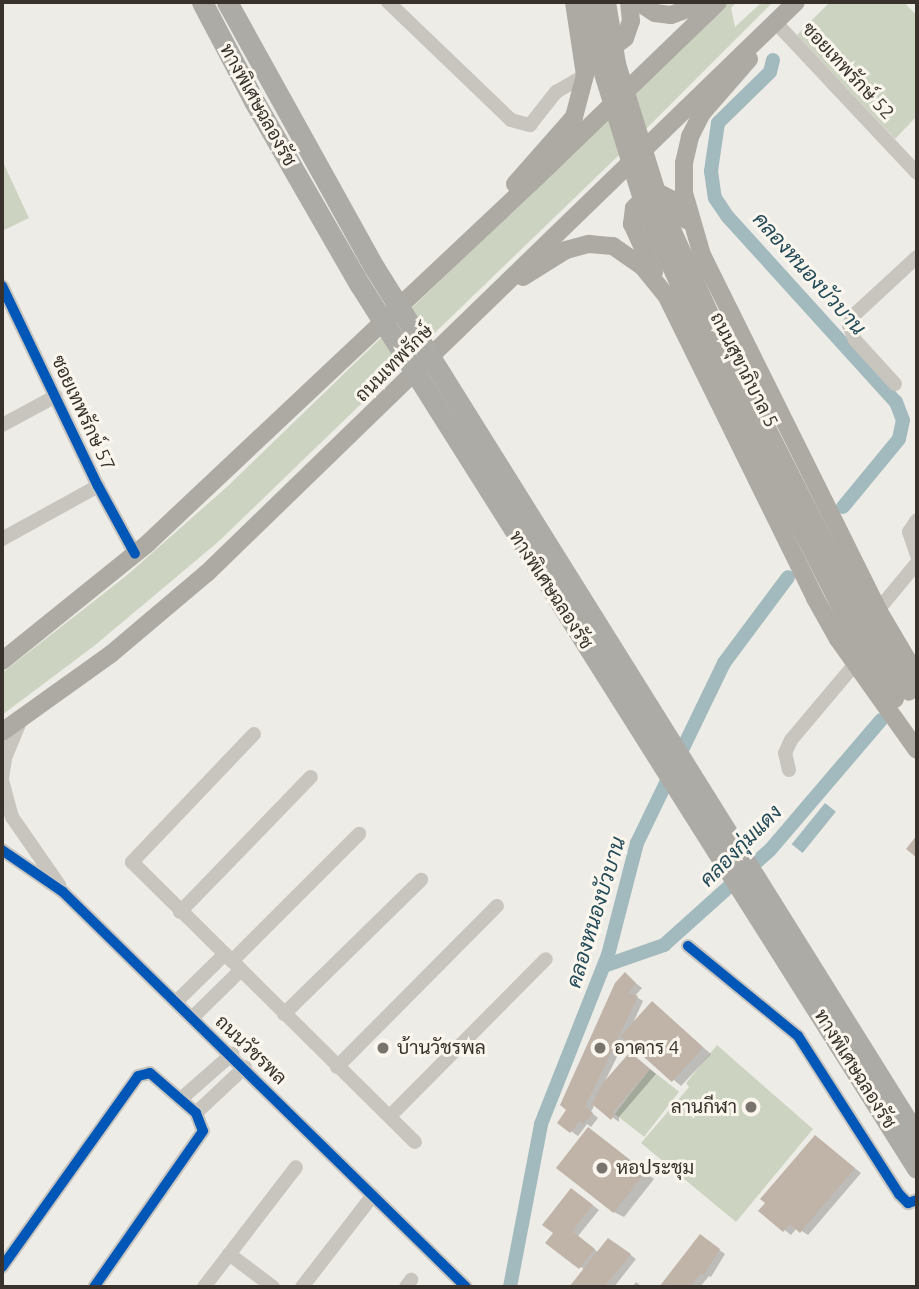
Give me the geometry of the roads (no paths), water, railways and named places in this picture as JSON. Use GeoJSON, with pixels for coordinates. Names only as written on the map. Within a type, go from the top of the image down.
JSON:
{"type":"FeatureCollection","features":[{"type":"Feature","properties":{"kind":"highway","name":"ทางพิเศษฉลองรัช"},"geometry":{"type":"LineString","coordinates":[[202,2],[254,101],[360,285],[917,1168]]}},
{"type":"Feature","properties":{"kind":"highway","name":"ทางพิเศษฉลองรัช"},"geometry":{"type":"LineString","coordinates":[[227,2],[374,267],[917,1137]]}},
{"type":"Feature","properties":{"kind":"main road"},"geometry":{"type":"LineString","coordinates":[[445,263],[574,117],[585,75],[574,2]]}},
{"type":"Feature","properties":{"kind":"main road","name":"ถนนสุขาภิบาล 5"},"geometry":{"type":"LineString","coordinates":[[590,2],[601,67],[646,212],[699,328],[853,632],[910,693]]}},
{"type":"Feature","properties":{"kind":"main road","name":"ถนนสุขาภิบาล 5"},"geometry":{"type":"LineString","coordinates":[[607,2],[617,64],[661,205],[714,323],[866,624],[910,693]]}},
{"type":"Feature","properties":{"kind":"main road"},"geometry":{"type":"LineString","coordinates":[[579,33],[591,52],[608,53],[625,38],[631,21],[629,2]]}},
{"type":"Feature","properties":{"kind":"main road"},"geometry":{"type":"LineString","coordinates":[[638,2],[662,14],[707,2]]}},
{"type":"Feature","properties":{"kind":"main road","name":"ถนนเทพรักษ์"},"geometry":{"type":"LineString","coordinates":[[2,661],[135,554],[718,2]]}},
{"type":"Feature","properties":{"kind":"main road","name":"ถนนสุขาภิบาล 5"},"geometry":{"type":"LineString","coordinates":[[796,2],[702,113],[689,139],[684,163],[684,193],[702,255],[878,610],[910,693],[917,733]]}},
{"type":"Feature","properties":{"kind":"main road","name":"ถนนเทพรักษ์"},"geometry":{"type":"LineString","coordinates":[[2,732],[111,654],[207,573],[796,2]]}},
{"type":"Feature","properties":{"kind":"main road"},"geometry":{"type":"LineString","coordinates":[[667,297],[632,224],[631,216],[638,202],[653,194],[661,194],[675,201],[702,255]]}},
{"type":"Feature","properties":{"kind":"main road","name":"ถนนสุขาภิบาล 5"},"geometry":{"type":"LineString","coordinates":[[481,306],[566,250],[589,244],[613,246],[627,254],[667,297],[793,557],[855,664],[917,750]]}},
{"type":"Feature","properties":{"kind":"street"},"geometry":{"type":"LineString","coordinates":[[388,2],[511,120],[530,125],[556,92],[585,75]]}},
{"type":"Feature","properties":{"kind":"street","name":"ซอยเทพรักษ์ 52"},"geometry":{"type":"LineString","coordinates":[[778,25],[917,173]]}},
{"type":"Feature","properties":{"kind":"street"},"geometry":{"type":"LineString","coordinates":[[895,384],[855,340],[849,332],[849,325],[853,316],[917,257]]}},
{"type":"Feature","properties":{"kind":"street","name":"ซอยเทพรักษ์ 57"},"geometry":{"type":"LineString","coordinates":[[2,286],[98,486],[135,554]]}},
{"type":"Feature","properties":{"kind":"street","name":"ซอยเทพรักษ์ 57"},"geometry":{"type":"LineString","coordinates":[[2,425],[57,396]]}},
{"type":"Feature","properties":{"kind":"street","name":"ซอยเทพรักษ์ 57"},"geometry":{"type":"LineString","coordinates":[[2,538],[98,486]]}},
{"type":"Feature","properties":{"kind":"street"},"geometry":{"type":"LineString","coordinates":[[917,520],[909,532],[910,542],[917,555]]}},
{"type":"Feature","properties":{"kind":"street"},"geometry":{"type":"LineString","coordinates":[[878,610],[917,563]]}},
{"type":"Feature","properties":{"kind":"street"},"geometry":{"type":"LineString","coordinates":[[789,770],[785,753],[791,740],[855,664]]}},
{"type":"Feature","properties":{"kind":"street","name":"ถนนวัชรพล"},"geometry":{"type":"LineString","coordinates":[[22,718],[5,758],[2,780],[12,817],[63,892]]}},
{"type":"Feature","properties":{"kind":"street"},"geometry":{"type":"LineString","coordinates":[[254,734],[132,859],[133,865],[415,1142]]}},
{"type":"Feature","properties":{"kind":"street"},"geometry":{"type":"LineString","coordinates":[[180,912],[311,777]]}},
{"type":"Feature","properties":{"kind":"street"},"geometry":{"type":"LineString","coordinates":[[193,1017],[233,962],[359,834]]}},
{"type":"Feature","properties":{"kind":"street","name":"ถนนวัชรพล"},"geometry":{"type":"LineString","coordinates":[[2,850],[63,892],[232,1054],[466,1287]]}},
{"type":"Feature","properties":{"kind":"street"},"geometry":{"type":"LineString","coordinates":[[284,1014],[421,880]]}},
{"type":"Feature","properties":{"kind":"street"},"geometry":{"type":"LineString","coordinates":[[337,1067],[497,906]]}},
{"type":"Feature","properties":{"kind":"street"},"geometry":{"type":"LineString","coordinates":[[688,946],[798,1036],[898,1194],[908,1203],[917,1200]]}},
{"type":"Feature","properties":{"kind":"street"},"geometry":{"type":"LineString","coordinates":[[390,1116],[547,960]]}},
{"type":"Feature","properties":{"kind":"street"},"geometry":{"type":"LineString","coordinates":[[177,1001],[233,962]]}},
{"type":"Feature","properties":{"kind":"street"},"geometry":{"type":"LineString","coordinates":[[182,1098],[232,1054]]}},
{"type":"Feature","properties":{"kind":"street"},"geometry":{"type":"LineString","coordinates":[[197,1113],[245,1067]]}},
{"type":"Feature","properties":{"kind":"street"},"geometry":{"type":"LineString","coordinates":[[2,1267],[138,1076],[144,1072],[156,1076],[197,1113],[203,1125],[201,1136],[94,1287]]}},
{"type":"Feature","properties":{"kind":"street"},"geometry":{"type":"LineString","coordinates":[[204,1287],[296,1167]]}},
{"type":"Feature","properties":{"kind":"street"},"geometry":{"type":"LineString","coordinates":[[302,1287],[373,1195]]}},
{"type":"Feature","properties":{"kind":"street"},"geometry":{"type":"LineString","coordinates":[[229,1254],[273,1287]]}},
{"type":"Feature","properties":{"kind":"water"},"geometry":{"type":"Polygon","coordinates":[[[825,803],[836,812],[803,853],[792,844],[825,803]]]}},
{"type":"Feature","properties":{"kind":"waterway","name":"คลองหนองบัวบาน"},"geometry":{"type":"LineString","coordinates":[[773,60],[770,72],[718,123],[711,171],[715,198],[728,217],[896,402],[903,420],[899,439],[843,507]]}},
{"type":"Feature","properties":{"kind":"waterway","name":"คลองหนองบัวบาน"},"geometry":{"type":"LineString","coordinates":[[510,1287],[541,1124],[608,955],[637,843],[724,663],[788,577]]}},
{"type":"Feature","properties":{"kind":"waterway","name":"คลองกุ่มแดง"},"geometry":{"type":"LineString","coordinates":[[604,966],[664,945],[770,850],[881,720]]}},
{"type":"Feature","properties":{"kind":"place","name":"บ้านวัชรพล"},"geometry":{"type":"Point","coordinates":[383,1048]}},
{"type":"Feature","properties":{"kind":"place","name":"อาคาร 4"},"geometry":{"type":"Point","coordinates":[600,1048]}},
{"type":"Feature","properties":{"kind":"place","name":"ลานกีฬา"},"geometry":{"type":"Point","coordinates":[751,1107]}},
{"type":"Feature","properties":{"kind":"place","name":"หอประชุม"},"geometry":{"type":"Point","coordinates":[602,1168]}}]}
